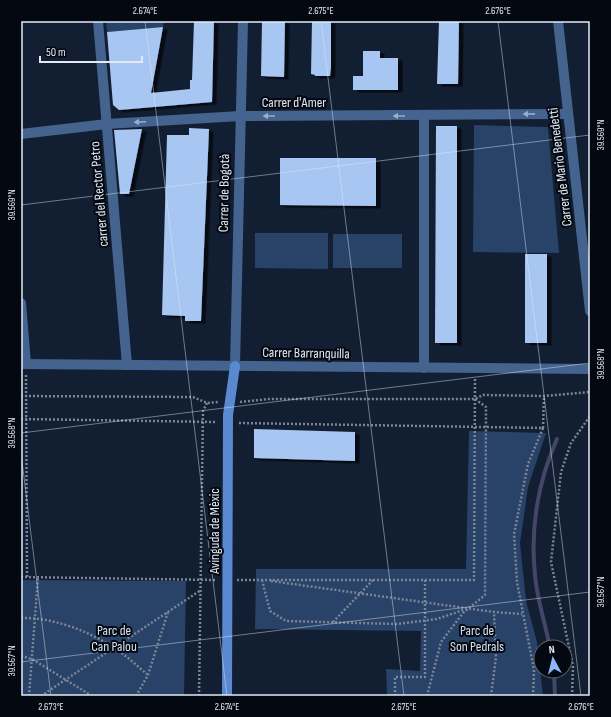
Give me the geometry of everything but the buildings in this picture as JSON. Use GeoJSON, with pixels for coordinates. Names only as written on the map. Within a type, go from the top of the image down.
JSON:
{"type":"FeatureCollection","features":[{"type":"Feature","properties":{"kind":"street","name":"carrer del Rector Petro"},"geometry":{"type":"LineString","coordinates":[[98,21],[127,365]]}},
{"type":"Feature","properties":{"kind":"street","name":"Carrer de Bogotà"},"geometry":{"type":"LineString","coordinates":[[235,366],[242,21]]}},
{"type":"Feature","properties":{"kind":"street","name":"Carrer de Mario Benedetti"},"geometry":{"type":"LineString","coordinates":[[558,21],[590,311]]}},
{"type":"Feature","properties":{"kind":"street","name":"Carrer d'Amer"},"geometry":{"type":"LineString","coordinates":[[21,134],[107,124],[240,116],[568,114]]}},
{"type":"Feature","properties":{"kind":"street"},"geometry":{"type":"LineString","coordinates":[[424,115],[424,368]]}},
{"type":"Feature","properties":{"kind":"street"},"geometry":{"type":"LineString","coordinates":[[21,303],[24,364]]}},
{"type":"Feature","properties":{"kind":"street","name":"Carrer Barranquilla"},"geometry":{"type":"LineString","coordinates":[[24,364],[590,369]]}},
{"type":"Feature","properties":{"kind":"street","name":"Avinguda de Mèxic"},"geometry":{"type":"LineString","coordinates":[[227,696],[228,423],[235,366]]}},
{"type":"Feature","properties":{"kind":"path"},"geometry":{"type":"LineString","coordinates":[[24,364],[26,396],[27,577]]}},
{"type":"Feature","properties":{"kind":"path"},"geometry":{"type":"LineString","coordinates":[[21,577],[201,580],[474,580],[475,368]]}},
{"type":"Feature","properties":{"kind":"path"},"geometry":{"type":"LineString","coordinates":[[21,396],[193,397],[207,403],[269,399],[475,399],[482,395],[544,396],[590,392]]}},
{"type":"Feature","properties":{"kind":"path"},"geometry":{"type":"LineString","coordinates":[[533,696],[534,670],[516,582],[514,534],[528,464],[543,428],[544,396]]}},
{"type":"Feature","properties":{"kind":"path"},"geometry":{"type":"LineString","coordinates":[[427,696],[441,642],[463,613],[486,595],[486,407],[475,399]]}},
{"type":"Feature","properties":{"kind":"path"},"geometry":{"type":"LineString","coordinates":[[199,696],[203,410],[207,403]]}},
{"type":"Feature","properties":{"kind":"path"},"geometry":{"type":"LineString","coordinates":[[572,696],[573,666],[550,562],[562,472],[571,443],[590,416]]}},
{"type":"Feature","properties":{"kind":"path"},"geometry":{"type":"LineString","coordinates":[[21,419],[543,428]]}},
{"type":"Feature","properties":{"kind":"path"},"geometry":{"type":"LineString","coordinates":[[29,696],[38,577]]}},
{"type":"Feature","properties":{"kind":"path"},"geometry":{"type":"LineString","coordinates":[[261,580],[494,612],[522,614]]}},
{"type":"Feature","properties":{"kind":"path"},"geometry":{"type":"LineString","coordinates":[[261,580],[270,611],[286,622],[397,624],[437,619],[469,608]]}},
{"type":"Feature","properties":{"kind":"path"},"geometry":{"type":"LineString","coordinates":[[333,623],[373,580]]}},
{"type":"Feature","properties":{"kind":"path"},"geometry":{"type":"LineString","coordinates":[[395,696],[395,677],[425,677],[425,580]]}},
{"type":"Feature","properties":{"kind":"path"},"geometry":{"type":"LineString","coordinates":[[41,696],[201,590]]}},
{"type":"Feature","properties":{"kind":"path"},"geometry":{"type":"LineString","coordinates":[[136,696],[148,675],[168,612]]}},
{"type":"Feature","properties":{"kind":"path"},"geometry":{"type":"LineString","coordinates":[[491,696],[496,657],[494,612]]}},
{"type":"Feature","properties":{"kind":"path"},"geometry":{"type":"LineString","coordinates":[[21,618],[35,617],[79,629],[114,648],[148,675]]}},
{"type":"Feature","properties":{"kind":"path"},"geometry":{"type":"LineString","coordinates":[[21,656],[32,659],[92,696]]}},
{"type":"Feature","properties":{"kind":"green space"},"geometry":{"type":"Polygon","coordinates":[[[106,21],[164,21],[163,27],[107,32],[106,21]]]}},
{"type":"Feature","properties":{"kind":"green space"},"geometry":{"type":"Polygon","coordinates":[[[474,125],[548,127],[559,253],[473,252],[474,125]]]}},
{"type":"Feature","properties":{"kind":"green space"},"geometry":{"type":"Polygon","coordinates":[[[255,233],[328,233],[328,269],[255,268],[255,233]]]}},
{"type":"Feature","properties":{"kind":"green space"},"geometry":{"type":"Polygon","coordinates":[[[333,234],[402,234],[402,268],[333,268],[333,234]]]}},
{"type":"Feature","properties":{"kind":"green space","name":"Parc de Son Pedrals"},"geometry":{"type":"Polygon","coordinates":[[[469,431],[546,433],[528,487],[520,543],[526,601],[536,639],[533,639],[533,679],[541,679],[543,696],[387,696],[386,669],[420,671],[421,631],[255,629],[256,569],[466,569],[469,431]]]}},
{"type":"Feature","properties":{"kind":"green space","name":"Parc de Can Palou"},"geometry":{"type":"Polygon","coordinates":[[[21,580],[186,581],[184,696],[21,696],[21,580]]]}},
{"type":"Feature","properties":{"kind":"waterway"},"geometry":{"type":"LineString","coordinates":[[548,639],[536,584],[534,540],[540,488],[550,455],[557,439]]}},
{"type":"Feature","properties":{"kind":"waterway"},"geometry":{"type":"LineString","coordinates":[[554,679],[555,696]]}}]}
